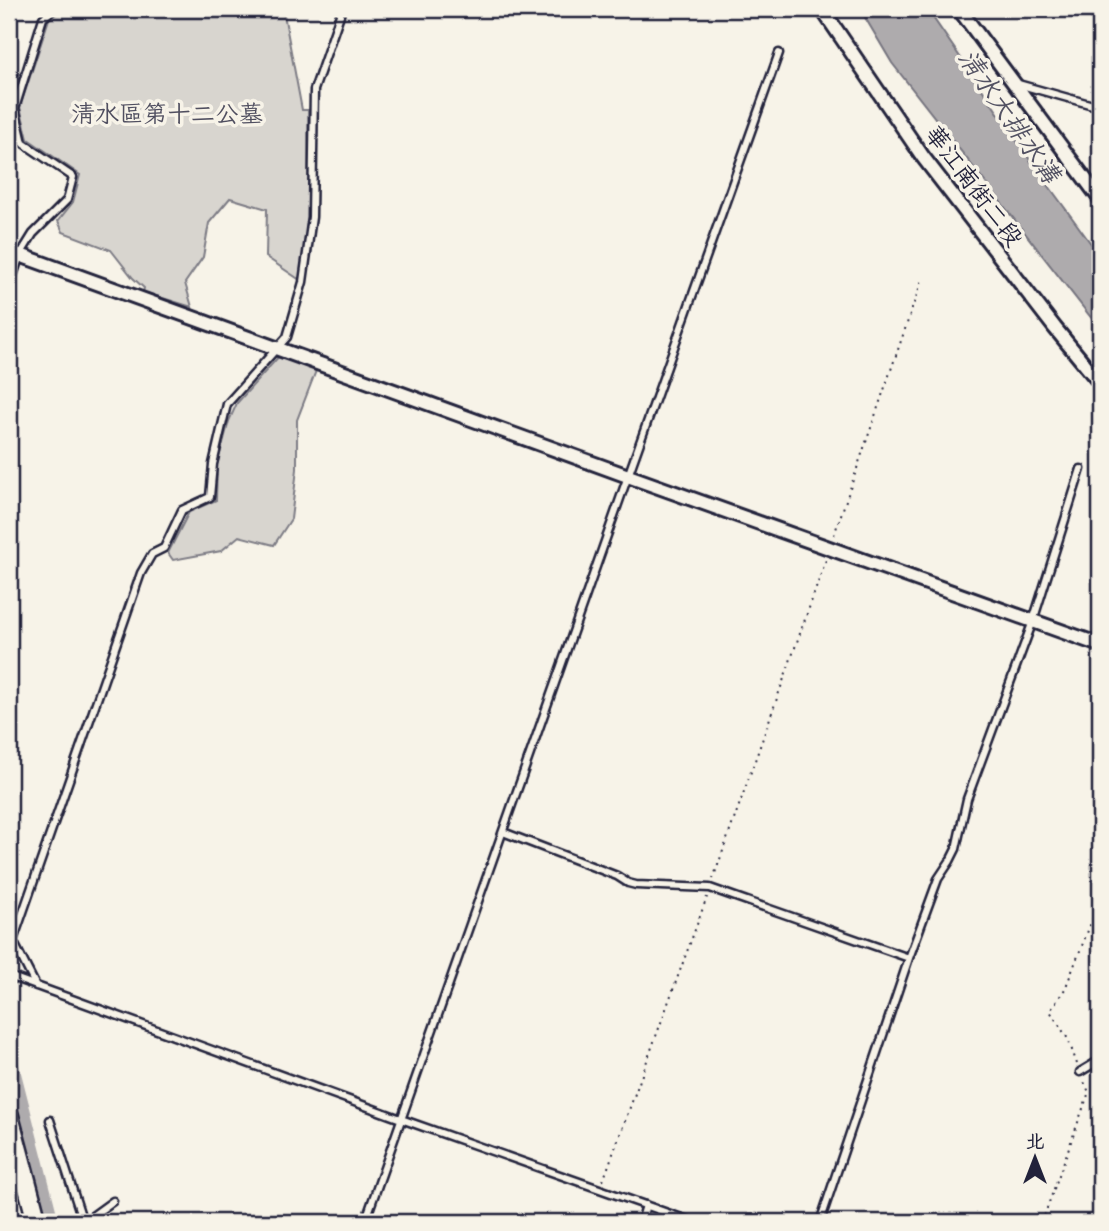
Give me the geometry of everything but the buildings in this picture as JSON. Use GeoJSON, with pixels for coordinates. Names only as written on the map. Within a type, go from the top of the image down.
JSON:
{"type":"FeatureCollection","features":[{"type":"Feature","properties":{"kind":"street","name":"華江南街二段"},"geometry":{"type":"LineString","coordinates":[[822,9],[923,157],[1100,383]]}},
{"type":"Feature","properties":{"kind":"street"},"geometry":{"type":"LineString","coordinates":[[959,9],[1100,199]]}},
{"type":"Feature","properties":{"kind":"street"},"geometry":{"type":"LineString","coordinates":[[20,255],[1100,645]]}},
{"type":"Feature","properties":{"kind":"street"},"geometry":{"type":"LineString","coordinates":[[9,1116],[37,1222]]}},
{"type":"Feature","properties":{"kind":"lane"},"geometry":{"type":"LineString","coordinates":[[9,288],[20,255],[33,234],[67,200],[73,177],[23,143],[15,108],[43,18],[54,9]]}},
{"type":"Feature","properties":{"kind":"lane"},"geometry":{"type":"LineString","coordinates":[[13,941],[141,573],[152,554],[164,548],[182,510],[210,497],[213,464],[227,404],[287,337],[303,282],[312,217],[314,90],[342,9]]}},
{"type":"Feature","properties":{"kind":"lane"},"geometry":{"type":"LineString","coordinates":[[365,1222],[779,53]]}},
{"type":"Feature","properties":{"kind":"lane"},"geometry":{"type":"LineString","coordinates":[[1015,83],[1100,107]]}},
{"type":"Feature","properties":{"kind":"lane"},"geometry":{"type":"LineString","coordinates":[[820,1222],[909,958],[938,879],[956,849],[967,799],[1033,621],[1081,469]]}},
{"type":"Feature","properties":{"kind":"lane"},"geometry":{"type":"LineString","coordinates":[[503,832],[617,876],[628,883],[710,888],[909,958]]}},
{"type":"Feature","properties":{"kind":"lane"},"geometry":{"type":"LineString","coordinates":[[9,933],[33,985]]}},
{"type":"Feature","properties":{"kind":"lane"},"geometry":{"type":"LineString","coordinates":[[9,976],[693,1222]]}},
{"type":"Feature","properties":{"kind":"lane"},"geometry":{"type":"LineString","coordinates":[[1080,1072],[1100,1060]]}},
{"type":"Feature","properties":{"kind":"lane"},"geometry":{"type":"LineString","coordinates":[[50,1120],[84,1222],[113,1201]]}},
{"type":"Feature","properties":{"kind":"lane"},"geometry":{"type":"LineString","coordinates":[[640,1222],[646,1205]]}},
{"type":"Feature","properties":{"kind":"path"},"geometry":{"type":"LineString","coordinates":[[601,1189],[830,549],[922,280]]}},
{"type":"Feature","properties":{"kind":"path"},"geometry":{"type":"LineString","coordinates":[[1042,1222],[1089,1092],[1069,1040],[1050,1011],[1065,989],[1100,900]]}},
{"type":"Feature","properties":{"kind":"green space","name":"清水區第十二公墓"},"geometry":{"type":"Polygon","coordinates":[[[115,9],[283,9],[302,110],[308,110],[309,216],[300,280],[266,257],[267,209],[230,198],[209,223],[203,257],[185,283],[192,307],[143,292],[144,288],[111,250],[63,232],[58,221],[73,202],[80,175],[28,139],[20,107],[49,19],[60,11],[112,13],[115,9]]]}},
{"type":"Feature","properties":{"kind":"green space"},"geometry":{"type":"Polygon","coordinates":[[[281,354],[317,368],[297,420],[297,469],[291,519],[274,545],[239,536],[221,551],[173,560],[168,553],[189,512],[216,500],[217,465],[237,403],[281,354]]]}},
{"type":"Feature","properties":{"kind":"shaded area"},"geometry":{"type":"Polygon","coordinates":[[[860,9],[927,9],[1032,163],[1100,256],[1100,329],[892,63],[860,9]]]}},
{"type":"Feature","properties":{"kind":"waterway"},"geometry":{"type":"LineString","coordinates":[[9,1050],[53,1222]]}},
{"type":"Feature","properties":{"kind":"water label","name":"清水大排水溝"},"geometry":{"type":"Point","coordinates":[1009,116]}}]}
